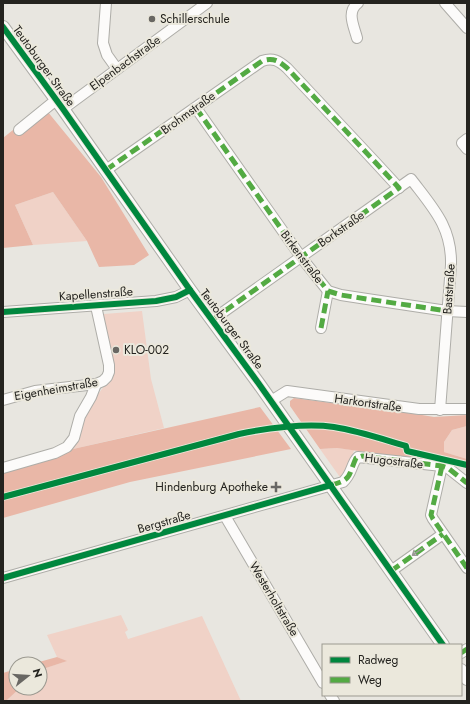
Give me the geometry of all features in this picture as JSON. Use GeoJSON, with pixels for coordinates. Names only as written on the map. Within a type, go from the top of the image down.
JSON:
{"type":"FeatureCollection","features":[{"type":"Feature","properties":{"kind":"main road","name":"Teutoburger Straße"},"geometry":{"type":"LineString","coordinates":[[3,27],[190,290],[275,406],[442,644]]}},
{"type":"Feature","properties":{"kind":"street"},"geometry":{"type":"LineString","coordinates":[[106,3],[103,43],[107,55],[117,69]]}},
{"type":"Feature","properties":{"kind":"street","name":"Elpenbachstraße"},"geometry":{"type":"LineString","coordinates":[[19,130],[117,69],[207,3]]}},
{"type":"Feature","properties":{"kind":"street"},"geometry":{"type":"LineString","coordinates":[[444,3],[467,28]]}},
{"type":"Feature","properties":{"kind":"street"},"geometry":{"type":"LineString","coordinates":[[354,4],[352,21],[358,38]]}},
{"type":"Feature","properties":{"kind":"street","name":"Brohmstraße"},"geometry":{"type":"LineString","coordinates":[[106,170],[262,60],[272,58],[287,68],[399,188]]}},
{"type":"Feature","properties":{"kind":"street","name":"Birkenstraße"},"geometry":{"type":"LineString","coordinates":[[196,108],[301,257],[328,291],[341,295],[367,299],[448,311],[467,312]]}},
{"type":"Feature","properties":{"kind":"street"},"geometry":{"type":"LineString","coordinates":[[467,139],[462,143],[467,149]]}},
{"type":"Feature","properties":{"kind":"street","name":"Borkstraße"},"geometry":{"type":"LineString","coordinates":[[212,320],[411,179]]}},
{"type":"Feature","properties":{"kind":"street","name":"Baststraße"},"geometry":{"type":"LineString","coordinates":[[411,179],[432,207],[447,234],[451,256],[440,410]]}},
{"type":"Feature","properties":{"kind":"street","name":"Kapellenstraße"},"geometry":{"type":"LineString","coordinates":[[3,312],[167,300],[190,290]]}},
{"type":"Feature","properties":{"kind":"street"},"geometry":{"type":"LineString","coordinates":[[321,328],[328,291]]}},
{"type":"Feature","properties":{"kind":"street","name":"Eigenheimstraße"},"geometry":{"type":"LineString","coordinates":[[3,400],[35,391],[96,384],[105,379],[110,369],[96,306]]}},
{"type":"Feature","properties":{"kind":"street"},"geometry":{"type":"LineString","coordinates":[[3,468],[56,453],[67,447],[74,438],[80,416],[96,384]]}},
{"type":"Feature","properties":{"kind":"street","name":"Harkortstraße"},"geometry":{"type":"LineString","coordinates":[[275,406],[287,391],[408,408],[440,410],[467,409]]}},
{"type":"Feature","properties":{"kind":"street","name":"Hugostraße"},"geometry":{"type":"LineString","coordinates":[[331,485],[343,482],[348,478],[356,458],[358,457],[442,466],[448,468],[467,483]]}},
{"type":"Feature","properties":{"kind":"street"},"geometry":{"type":"LineString","coordinates":[[442,466],[431,515],[467,568]]}},
{"type":"Feature","properties":{"kind":"street","name":"Bergstraße"},"geometry":{"type":"LineString","coordinates":[[3,578],[331,485]]}},
{"type":"Feature","properties":{"kind":"street","name":"Westerholtstraße"},"geometry":{"type":"LineString","coordinates":[[225,516],[322,681]]}},
{"type":"Feature","properties":{"kind":"street"},"geometry":{"type":"LineString","coordinates":[[391,571],[444,534]]}},
{"type":"Feature","properties":{"kind":"shaded area"},"geometry":{"type":"Polygon","coordinates":[[[43,106],[101,177],[149,255],[134,265],[99,267],[87,241],[53,192],[15,205],[33,245],[3,248],[3,138],[43,106]]]}},
{"type":"Feature","properties":{"kind":"shaded area"},"geometry":{"type":"Polygon","coordinates":[[[53,192],[87,241],[33,245],[15,205],[53,192]]]}},
{"type":"Feature","properties":{"kind":"shaded area"},"geometry":{"type":"Polygon","coordinates":[[[142,311],[151,379],[164,428],[73,449],[84,413],[114,373],[104,324],[104,314],[142,311]]]}},
{"type":"Feature","properties":{"kind":"shaded area"},"geometry":{"type":"Polygon","coordinates":[[[294,398],[434,417],[467,415],[467,426],[452,430],[444,442],[444,452],[467,459],[467,466],[337,448],[320,449],[290,406],[290,401],[294,398]]]}},
{"type":"Feature","properties":{"kind":"shaded area"},"geometry":{"type":"Polygon","coordinates":[[[260,407],[291,449],[130,482],[3,518],[3,471],[73,449],[260,407]]]}},
{"type":"Feature","properties":{"kind":"shaded area"},"geometry":{"type":"Polygon","coordinates":[[[467,426],[467,459],[444,452],[444,442],[452,430],[467,426]]]}},
{"type":"Feature","properties":{"kind":"shaded area"},"geometry":{"type":"Polygon","coordinates":[[[337,448],[354,450],[349,468],[342,480],[320,449],[337,448]]]}},
{"type":"Feature","properties":{"kind":"shaded area"},"geometry":{"type":"Polygon","coordinates":[[[121,615],[128,630],[125,632],[128,639],[202,616],[241,701],[7,701],[11,696],[48,696],[48,667],[66,661],[57,657],[47,635],[121,615]]]}},
{"type":"Feature","properties":{"kind":"shaded area"},"geometry":{"type":"Polygon","coordinates":[[[57,657],[67,661],[48,667],[48,660],[57,657]]]}},
{"type":"Feature","properties":{"kind":"shaded area"},"geometry":{"type":"Polygon","coordinates":[[[8,671],[8,696],[11,696],[7,701],[3,701],[3,673],[8,671]]]}},
{"type":"Feature","properties":{"kind":"marked path"},"geometry":{"type":"LineString","coordinates":[[106,170],[262,61],[269,59],[278,62],[287,68],[399,188],[212,320]]}},
{"type":"Feature","properties":{"kind":"marked path"},"geometry":{"type":"LineString","coordinates":[[196,108],[301,257],[328,291],[341,295],[447,311]]}},
{"type":"Feature","properties":{"kind":"marked path"},"geometry":{"type":"LineString","coordinates":[[321,328],[328,291]]}},
{"type":"Feature","properties":{"kind":"marked path"},"geometry":{"type":"LineString","coordinates":[[331,485],[346,479],[356,458],[362,456],[442,466],[448,468],[467,483]]}},
{"type":"Feature","properties":{"kind":"marked path"},"geometry":{"type":"LineString","coordinates":[[442,466],[431,515],[467,568]]}},
{"type":"Feature","properties":{"kind":"marked path"},"geometry":{"type":"LineString","coordinates":[[391,571],[443,534]]}},
{"type":"Feature","properties":{"kind":"marked path"},"geometry":{"type":"LineString","coordinates":[[462,652],[467,649]]}},
{"type":"Feature","properties":{"kind":"cycle path"},"geometry":{"type":"LineString","coordinates":[[3,27],[63,109],[190,290],[259,384],[442,644]]}},
{"type":"Feature","properties":{"kind":"cycle path"},"geometry":{"type":"LineString","coordinates":[[3,312],[156,301],[176,297],[190,290]]}},
{"type":"Feature","properties":{"kind":"cycle path"},"geometry":{"type":"LineString","coordinates":[[3,497],[239,434],[274,428],[299,426],[334,427],[370,435],[406,446],[407,451],[467,465]]}},
{"type":"Feature","properties":{"kind":"cycle path"},"geometry":{"type":"LineString","coordinates":[[3,578],[331,485]]}},
{"type":"Feature","properties":{"kind":"place","name":"Schillerschule"},"geometry":{"type":"Point","coordinates":[152,19]}},
{"type":"Feature","properties":{"kind":"place","name":"KLO-002"},"geometry":{"type":"Point","coordinates":[116,350]}},
{"type":"Feature","properties":{"kind":"place","name":"Hindenburg Apotheke"},"geometry":{"type":"Point","coordinates":[276,487]}}]}
